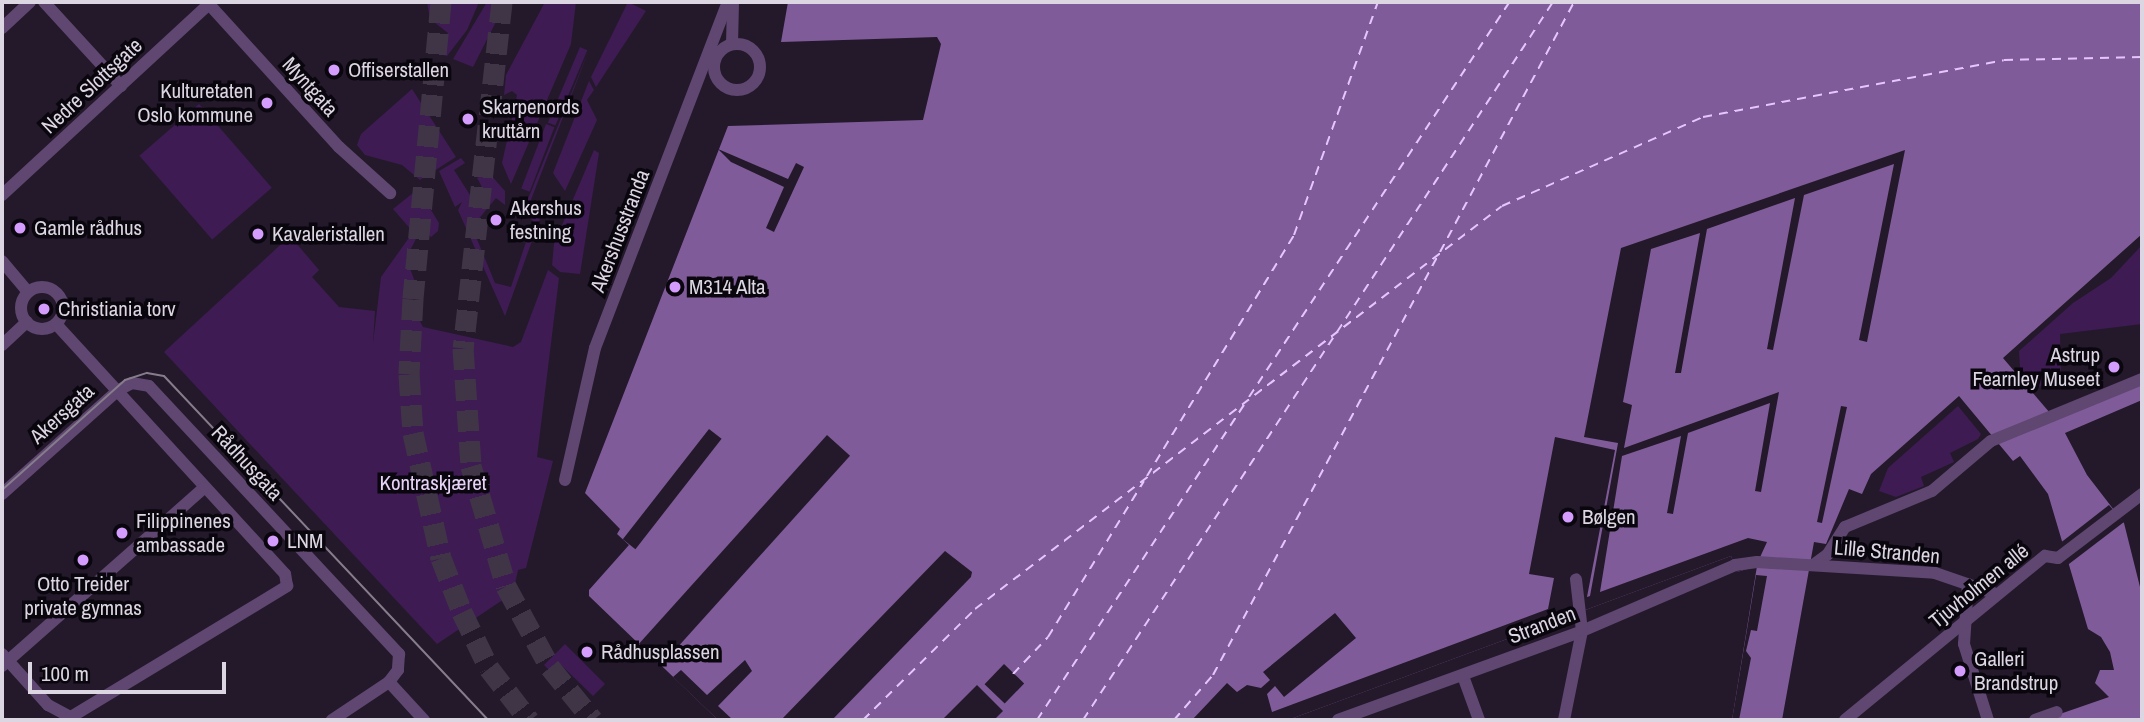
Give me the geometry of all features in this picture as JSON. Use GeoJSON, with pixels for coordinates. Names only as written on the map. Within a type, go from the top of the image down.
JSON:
{"type":"FeatureCollection","features":[{"type":"Feature","properties":{"kind":"street"},"geometry":{"type":"LineString","coordinates":[[2,28],[30,2]]}},
{"type":"Feature","properties":{"kind":"street"},"geometry":{"type":"LineString","coordinates":[[44,2],[121,86]]}},
{"type":"Feature","properties":{"kind":"street","name":"Akershusstranda"},"geometry":{"type":"LineString","coordinates":[[730,2],[732,44]]}},
{"type":"Feature","properties":{"kind":"street","name":"Akershusstranda"},"geometry":{"type":"LineString","coordinates":[[565,480],[595,348],[730,2]]}},
{"type":"Feature","properties":{"kind":"street","name":"Nedre Slottsgate"},"geometry":{"type":"LineString","coordinates":[[2,195],[208,3]]}},
{"type":"Feature","properties":{"kind":"street","name":"Myntgata"},"geometry":{"type":"LineString","coordinates":[[208,3],[347,155],[390,193]]}},
{"type":"Feature","properties":{"kind":"street"},"geometry":{"type":"LineString","coordinates":[[2,261],[29,292]]}},
{"type":"Feature","properties":{"kind":"street"},"geometry":{"type":"LineString","coordinates":[[42,287],[55,292],[63,311],[56,324],[41,329],[27,322],[21,307],[29,292],[42,287]]}},
{"type":"Feature","properties":{"kind":"street"},"geometry":{"type":"LineString","coordinates":[[2,345],[27,322]]}},
{"type":"Feature","properties":{"kind":"street"},"geometry":{"type":"LineString","coordinates":[[56,324],[285,574],[287,586],[281,593],[78,714],[65,716],[4,660],[204,488]]}},
{"type":"Feature","properties":{"kind":"street"},"geometry":{"type":"LineString","coordinates":[[1813,565],[1828,554],[1845,527],[1932,491],[1991,441],[2142,379]]}},
{"type":"Feature","properties":{"kind":"street","name":"Rådhusgata"},"geometry":{"type":"LineString","coordinates":[[117,391],[136,382],[162,398],[399,654],[398,670],[389,682]]}},
{"type":"Feature","properties":{"kind":"street","name":"Akersgata"},"geometry":{"type":"LineString","coordinates":[[2,494],[117,391]]}},
{"type":"Feature","properties":{"kind":"street","name":"Tjuvholmen allé"},"geometry":{"type":"LineString","coordinates":[[1845,720],[2045,556],[2058,558],[2116,513],[2139,500]]}},
{"type":"Feature","properties":{"kind":"street","name":"Stranden"},"geometry":{"type":"LineString","coordinates":[[1347,719],[1582,631],[1735,565],[1757,562],[1813,565]]}},
{"type":"Feature","properties":{"kind":"street","name":"Lille Stranden"},"geometry":{"type":"LineString","coordinates":[[1813,565],[1935,573],[1996,594]]}},
{"type":"Feature","properties":{"kind":"street"},"geometry":{"type":"LineString","coordinates":[[1564,720],[1582,631],[1576,579]]}},
{"type":"Feature","properties":{"kind":"street"},"geometry":{"type":"LineString","coordinates":[[1968,584],[1962,624],[1964,644],[1988,720]]}},
{"type":"Feature","properties":{"kind":"street"},"geometry":{"type":"LineString","coordinates":[[1463,676],[1479,720]]}},
{"type":"Feature","properties":{"kind":"street"},"geometry":{"type":"LineString","coordinates":[[332,720],[389,682],[424,720]]}},
{"type":"Feature","properties":{"kind":"street"},"geometry":{"type":"LineString","coordinates":[[2035,720],[2057,712]]}},
{"type":"Feature","properties":{"kind":"green space"},"geometry":{"type":"Polygon","coordinates":[[[427,2],[479,2],[467,30],[447,56],[439,54],[448,33],[430,19],[427,2]]]}},
{"type":"Feature","properties":{"kind":"green space"},"geometry":{"type":"Polygon","coordinates":[[[487,2],[506,2],[473,67],[453,59],[487,2]]]}},
{"type":"Feature","properties":{"kind":"green space"},"geometry":{"type":"Polygon","coordinates":[[[545,2],[576,2],[571,44],[511,184],[502,163],[517,95],[512,91],[504,95],[506,75],[545,2]]]}},
{"type":"Feature","properties":{"kind":"green space"},"geometry":{"type":"Polygon","coordinates":[[[628,2],[646,11],[596,87],[591,77],[628,2]]]}},
{"type":"Feature","properties":{"kind":"green space"},"geometry":{"type":"Polygon","coordinates":[[[580,47],[587,50],[555,126],[548,122],[580,47]]]}},
{"type":"Feature","properties":{"kind":"green space"},"geometry":{"type":"Polygon","coordinates":[[[589,50],[527,210],[541,216],[505,316],[458,210],[462,202],[455,207],[439,171],[461,158],[465,163],[454,170],[470,195],[482,187],[477,178],[489,173],[505,191],[505,205],[496,198],[472,227],[495,283],[511,287],[533,221],[523,211],[589,50]]]}},
{"type":"Feature","properties":{"kind":"green space"},"geometry":{"type":"Polygon","coordinates":[[[589,81],[594,90],[587,100],[597,120],[565,191],[553,173],[589,81]]]}},
{"type":"Feature","properties":{"kind":"green space"},"geometry":{"type":"Polygon","coordinates":[[[412,89],[456,157],[420,180],[402,165],[365,155],[357,145],[361,134],[412,89]]]}},
{"type":"Feature","properties":{"kind":"green space"},"geometry":{"type":"Polygon","coordinates":[[[199,104],[272,188],[212,240],[139,156],[199,104]]]}},
{"type":"Feature","properties":{"kind":"green space"},"geometry":{"type":"Polygon","coordinates":[[[546,124],[554,127],[530,192],[521,188],[546,124]]]}},
{"type":"Feature","properties":{"kind":"green space"},"geometry":{"type":"Polygon","coordinates":[[[594,150],[599,153],[580,274],[560,272],[552,265],[554,244],[594,150]]]}},
{"type":"Feature","properties":{"kind":"green space","name":"Kontraskjæret"},"geometry":{"type":"Polygon","coordinates":[[[418,189],[439,223],[438,231],[431,237],[428,234],[416,239],[406,258],[417,287],[409,300],[423,327],[513,347],[521,342],[548,270],[559,278],[537,457],[553,461],[526,568],[518,570],[513,593],[437,644],[164,352],[290,236],[319,270],[312,277],[339,307],[375,311],[373,343],[381,277],[413,232],[393,209],[418,189]]]}},
{"type":"Feature","properties":{"kind":"green space"},"geometry":{"type":"Polygon","coordinates":[[[2142,245],[2142,324],[2060,334],[2061,380],[2038,387],[2020,367],[2019,351],[2073,303],[2111,278],[2142,245]]]}},
{"type":"Feature","properties":{"kind":"green space"},"geometry":{"type":"Polygon","coordinates":[[[1958,406],[1981,434],[1978,439],[1950,453],[1954,462],[1921,477],[1924,486],[1896,497],[1879,491],[1888,468],[1958,406]]]}},
{"type":"Feature","properties":{"kind":"green space"},"geometry":{"type":"Polygon","coordinates":[[[565,644],[605,684],[593,696],[559,663],[550,671],[544,665],[565,644]]]}},
{"type":"Feature","properties":{"kind":"shaded area"},"geometry":{"type":"Polygon","coordinates":[[[788,2],[2142,2],[2142,234],[2003,358],[2056,420],[2142,382],[2142,400],[2065,433],[2087,475],[2124,523],[2142,595],[2142,720],[2056,720],[2057,715],[2109,697],[2095,683],[2100,670],[2114,670],[2110,652],[2101,637],[2088,629],[2048,494],[2020,456],[2013,461],[1959,396],[1871,474],[1862,494],[1849,489],[1826,544],[1814,542],[1782,720],[1732,720],[1757,566],[1737,572],[1731,556],[1288,720],[718,720],[589,596],[589,590],[629,545],[617,534],[620,529],[585,493],[728,126],[923,120],[941,44],[937,37],[781,42],[788,2]]]}},
{"type":"Feature","properties":{"kind":"pier"},"geometry":{"type":"Polygon","coordinates":[[[718,149],[788,179],[796,163],[804,167],[774,232],[766,228],[784,187],[731,162],[718,149]]]}},
{"type":"Feature","properties":{"kind":"pier"},"geometry":{"type":"Polygon","coordinates":[[[1905,150],[1867,342],[1859,340],[1894,164],[1804,195],[1773,350],[1767,349],[1795,198],[1707,229],[1681,373],[1675,373],[1700,233],[1651,249],[1623,402],[1632,405],[1624,448],[1779,392],[1761,492],[1755,491],[1770,403],[1688,433],[1673,514],[1667,513],[1681,436],[1622,456],[1600,592],[1748,538],[1767,542],[1756,566],[1737,572],[1731,556],[1288,720],[1192,720],[1227,683],[1237,692],[1247,685],[1261,688],[1270,680],[1263,672],[1335,613],[1356,638],[1284,697],[1275,686],[1267,694],[1272,712],[1548,609],[1554,578],[1529,574],[1555,437],[1615,450],[1587,597],[1590,596],[1618,443],[1584,437],[1621,248],[1905,150]]]}},
{"type":"Feature","properties":{"kind":"pier"},"geometry":{"type":"Polygon","coordinates":[[[1841,406],[1847,407],[1822,523],[1817,522],[1841,406]]]}},
{"type":"Feature","properties":{"kind":"pier"},"geometry":{"type":"Polygon","coordinates":[[[709,429],[722,439],[635,549],[623,539],[709,429]]]}},
{"type":"Feature","properties":{"kind":"pier"},"geometry":{"type":"Polygon","coordinates":[[[827,435],[850,456],[662,665],[639,644],[827,435]]]}},
{"type":"Feature","properties":{"kind":"pier"},"geometry":{"type":"Polygon","coordinates":[[[2109,505],[2124,522],[2065,567],[2059,544],[2109,505]]]}},
{"type":"Feature","properties":{"kind":"pier"},"geometry":{"type":"Polygon","coordinates":[[[945,551],[972,572],[971,577],[832,720],[781,720],[945,551]]]}},
{"type":"Feature","properties":{"kind":"pier"},"geometry":{"type":"Polygon","coordinates":[[[1756,575],[1767,576],[1757,631],[1751,630],[1746,651],[1751,658],[1739,720],[1732,720],[1756,575]]]}},
{"type":"Feature","properties":{"kind":"pier"},"geometry":{"type":"Polygon","coordinates":[[[745,660],[752,671],[718,706],[733,720],[718,720],[673,677],[681,670],[707,695],[745,660]]]}},
{"type":"Feature","properties":{"kind":"pier"},"geometry":{"type":"Polygon","coordinates":[[[1004,664],[1024,683],[1005,704],[985,684],[1004,664]]]}},
{"type":"Feature","properties":{"kind":"pier"},"geometry":{"type":"Polygon","coordinates":[[[977,685],[1003,711],[994,720],[942,720],[977,685]]]}},
{"type":"Feature","properties":{"kind":"ferry route"},"geometry":{"type":"LineString","coordinates":[[1147,476],[1294,235],[1378,2]]}},
{"type":"Feature","properties":{"kind":"ferry route"},"geometry":{"type":"LineString","coordinates":[[1249,397],[1509,2]]}},
{"type":"Feature","properties":{"kind":"ferry route"},"geometry":{"type":"LineString","coordinates":[[1337,332],[1553,2]]}},
{"type":"Feature","properties":{"kind":"ferry route"},"geometry":{"type":"LineString","coordinates":[[1440,252],[1574,2]]}},
{"type":"Feature","properties":{"kind":"ferry route"},"geometry":{"type":"LineString","coordinates":[[863,720],[975,609],[1502,206],[1703,117],[2004,60],[2142,57]]}},
{"type":"Feature","properties":{"kind":"ferry route"},"geometry":{"type":"LineString","coordinates":[[1174,720],[1213,675],[1437,257]]}},
{"type":"Feature","properties":{"kind":"ferry route"},"geometry":{"type":"LineString","coordinates":[[1083,720],[1334,337]]}},
{"type":"Feature","properties":{"kind":"ferry route"},"geometry":{"type":"LineString","coordinates":[[1037,720],[1244,405]]}},
{"type":"Feature","properties":{"kind":"ferry route"},"geometry":{"type":"LineString","coordinates":[[1013,674],[1048,637],[1144,481]]}},
{"type":"Feature","properties":{"kind":"tunnel"},"geometry":{"type":"LineString","coordinates":[[441,2],[413,299],[409,374],[413,433],[441,558],[462,612],[489,668],[529,720]]}},
{"type":"Feature","properties":{"kind":"tunnel"},"geometry":{"type":"LineString","coordinates":[[502,2],[463,348],[471,466],[506,586],[550,667],[593,720]]}},
{"type":"Feature","properties":{"kind":"tram line"},"geometry":{"type":"LineString","coordinates":[[2,490],[125,380],[147,373],[164,376],[488,720]]}},
{"type":"Feature","properties":{"kind":"place","name":"Offiserstallen"},"geometry":{"type":"Point","coordinates":[334,70]}},
{"type":"Feature","properties":{"kind":"place","name":"Kulturetaten Oslo kommune"},"geometry":{"type":"Point","coordinates":[267,103]}},
{"type":"Feature","properties":{"kind":"place","name":"Skarpenords kruttårn"},"geometry":{"type":"Point","coordinates":[468,119]}},
{"type":"Feature","properties":{"kind":"place","name":"Akershus festning"},"geometry":{"type":"Point","coordinates":[496,220]}},
{"type":"Feature","properties":{"kind":"place","name":"Gamle rådhus"},"geometry":{"type":"Point","coordinates":[20,228]}},
{"type":"Feature","properties":{"kind":"place","name":"Kavaleristallen"},"geometry":{"type":"Point","coordinates":[258,234]}},
{"type":"Feature","properties":{"kind":"place","name":"M314 Alta"},"geometry":{"type":"Point","coordinates":[675,287]}},
{"type":"Feature","properties":{"kind":"place","name":"Christiania torv"},"geometry":{"type":"Point","coordinates":[44,309]}},
{"type":"Feature","properties":{"kind":"place","name":"Astrup Fearnley Museet"},"geometry":{"type":"Point","coordinates":[2114,367]}},
{"type":"Feature","properties":{"kind":"place","name":"Bølgen"},"geometry":{"type":"Point","coordinates":[1568,517]}},
{"type":"Feature","properties":{"kind":"place","name":"Filippinenes ambassade"},"geometry":{"type":"Point","coordinates":[122,533]}},
{"type":"Feature","properties":{"kind":"place","name":"LNM"},"geometry":{"type":"Point","coordinates":[273,541]}},
{"type":"Feature","properties":{"kind":"place","name":"Otto Treider private gymnas"},"geometry":{"type":"Point","coordinates":[83,560]}},
{"type":"Feature","properties":{"kind":"place","name":"Rådhusplassen"},"geometry":{"type":"Point","coordinates":[587,652]}},
{"type":"Feature","properties":{"kind":"place","name":"Galleri Brandstrup"},"geometry":{"type":"Point","coordinates":[1960,671]}}]}
